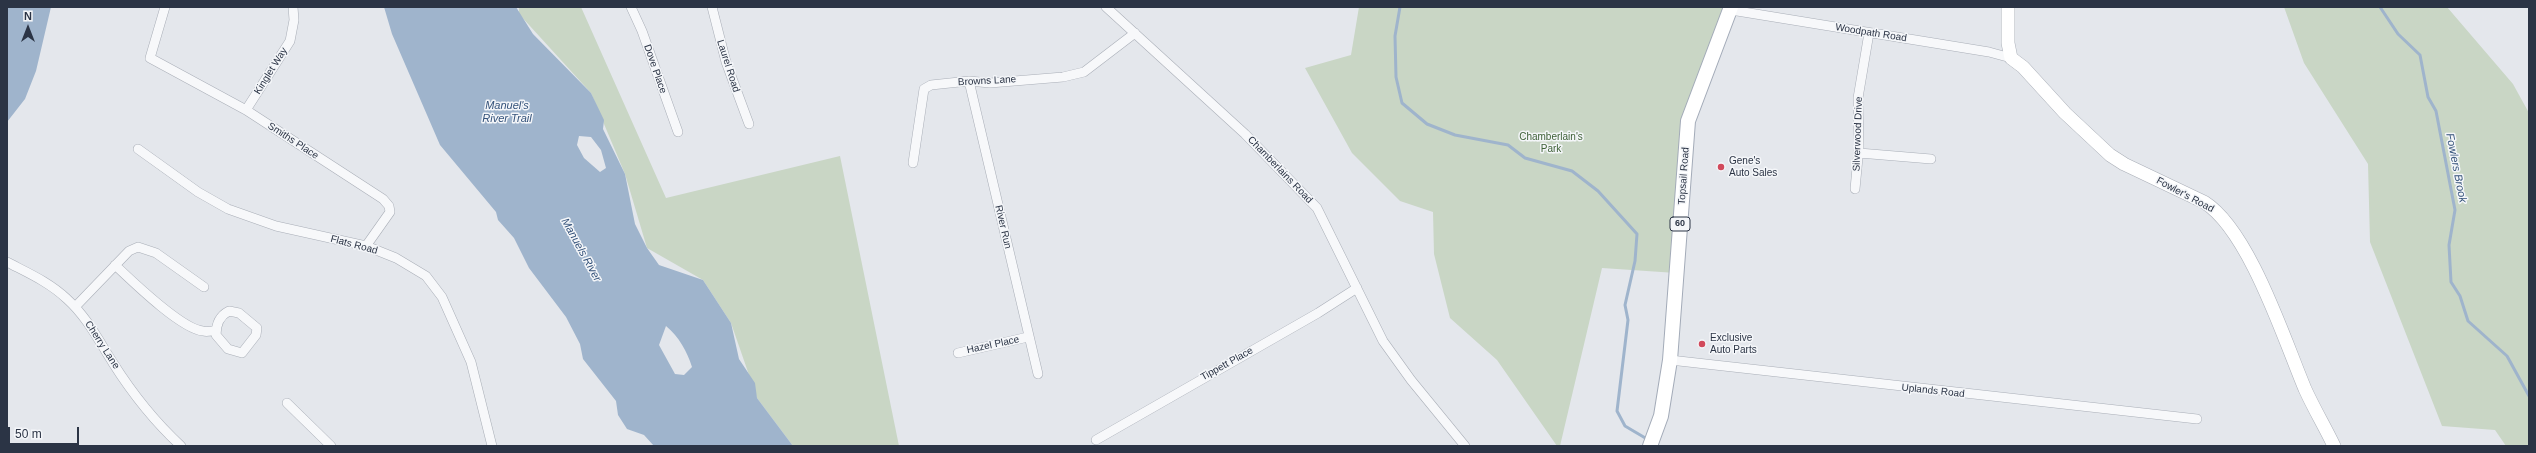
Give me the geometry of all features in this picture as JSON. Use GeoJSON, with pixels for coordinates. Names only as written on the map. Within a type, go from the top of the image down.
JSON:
{"type":"FeatureCollection","features":[{"type":"Feature","properties":{"kind":"main road","name":"Topsail Road"},"geometry":{"type":"LineString","coordinates":[[1650,446],[1661,416],[1670,360],[1688,121],[1731,9]]}},
{"type":"Feature","properties":{"kind":"street","name":"Smiths Place"},"geometry":{"type":"LineString","coordinates":[[165,7],[150,58],[246,110],[383,199],[389,206],[390,212],[366,246]]}},
{"type":"Feature","properties":{"kind":"street","name":"Kinglet Way"},"geometry":{"type":"LineString","coordinates":[[246,110],[290,42],[294,20],[293,7]]}},
{"type":"Feature","properties":{"kind":"street","name":"Dove Place"},"geometry":{"type":"LineString","coordinates":[[630,7],[642,31],[678,132]]}},
{"type":"Feature","properties":{"kind":"street","name":"Laurel Road"},"geometry":{"type":"LineString","coordinates":[[712,7],[726,62],[749,124]]}},
{"type":"Feature","properties":{"kind":"street","name":"Chamberlains Road"},"geometry":{"type":"LineString","coordinates":[[1106,7],[1245,134],[1317,208],[1383,341],[1411,380],[1465,446]]}},
{"type":"Feature","properties":{"kind":"street"},"geometry":{"type":"LineString","coordinates":[[2008,7],[2008,43],[2011,58]]}},
{"type":"Feature","properties":{"kind":"street","name":"Woodpath Road"},"geometry":{"type":"LineString","coordinates":[[1731,9],[1990,52],[2011,58]]}},
{"type":"Feature","properties":{"kind":"street","name":"Browns Lane"},"geometry":{"type":"LineString","coordinates":[[913,162],[924,89],[932,84],[969,81],[990,83],[1063,77],[1084,72],[1135,33]]}},
{"type":"Feature","properties":{"kind":"street","name":"Silverwood Drive"},"geometry":{"type":"LineString","coordinates":[[1855,189],[1859,152],[1858,98],[1869,33]]}},
{"type":"Feature","properties":{"kind":"street","name":"Fowler's Road"},"geometry":{"type":"LineString","coordinates":[[2011,58],[2023,67],[2065,113],[2110,155],[2124,164],[2204,202],[2226,219],[2242,245],[2278,322],[2310,400],[2334,446]]}},
{"type":"Feature","properties":{"kind":"street","name":"River Run"},"geometry":{"type":"LineString","coordinates":[[969,81],[1028,337],[1038,374]]}},
{"type":"Feature","properties":{"kind":"street","name":"Flats Road"},"geometry":{"type":"LineString","coordinates":[[138,148],[198,192],[228,209],[276,226],[366,246],[396,258],[426,276],[442,297],[471,362],[492,446]]}},
{"type":"Feature","properties":{"kind":"street"},"geometry":{"type":"LineString","coordinates":[[1859,152],[1930,159]]}},
{"type":"Feature","properties":{"kind":"street"},"geometry":{"type":"LineString","coordinates":[[75,307],[132,248],[146,249],[204,287]]}},
{"type":"Feature","properties":{"kind":"street","name":"Cherry Lane"},"geometry":{"type":"LineString","coordinates":[[7,262],[42,279],[75,307],[85,318],[114,365],[160,427],[181,446]]}},
{"type":"Feature","properties":{"kind":"street"},"geometry":{"type":"LineString","coordinates":[[115,265],[155,301],[185,322],[202,331],[216,330]]}},
{"type":"Feature","properties":{"kind":"street","name":"Tippett Place"},"geometry":{"type":"LineString","coordinates":[[1096,440],[1318,313],[1357,288]]}},
{"type":"Feature","properties":{"kind":"street"},"geometry":{"type":"LineString","coordinates":[[229,311],[239,313],[257,328],[256,335],[242,352],[228,349],[216,335],[216,330],[217,324],[223,313],[229,311]]}},
{"type":"Feature","properties":{"kind":"street","name":"Hazel Place"},"geometry":{"type":"LineString","coordinates":[[958,353],[1028,337]]}},
{"type":"Feature","properties":{"kind":"street","name":"Uplands Road"},"geometry":{"type":"LineString","coordinates":[[1670,360],[1717,368],[2197,419]]}},
{"type":"Feature","properties":{"kind":"street"},"geometry":{"type":"LineString","coordinates":[[287,403],[331,446]]}},
{"type":"Feature","properties":{"kind":"green space"},"geometry":{"type":"Polygon","coordinates":[[[519,7],[581,7],[666,198],[840,156],[899,446],[793,446],[757,398],[731,323],[703,280],[647,248],[625,174],[591,93],[519,14],[519,7]]]}},
{"type":"Feature","properties":{"kind":"green space","name":"Chamberlain's Park"},"geometry":{"type":"Polygon","coordinates":[[[1359,7],[1731,7],[1688,121],[1676,273],[1602,268],[1560,446],[1557,446],[1497,360],[1450,318],[1434,254],[1433,212],[1400,201],[1352,153],[1305,68],[1351,55],[1359,7]]]}},
{"type":"Feature","properties":{"kind":"green space"},"geometry":{"type":"Polygon","coordinates":[[[2284,7],[2447,7],[2513,84],[2529,113],[2529,446],[2506,446],[2495,430],[2442,426],[2370,242],[2368,164],[2304,63],[2284,7]]]}},
{"type":"Feature","properties":{"kind":"water"},"geometry":{"type":"Polygon","coordinates":[[[7,7],[51,7],[36,71],[25,99],[7,122],[7,7]]]}},
{"type":"Feature","properties":{"kind":"water","name":"Manuel's River Trail"},"geometry":{"type":"Polygon","coordinates":[[[384,7],[516,7],[533,34],[591,93],[604,120],[603,129],[625,174],[635,224],[647,248],[659,265],[703,280],[731,323],[739,359],[755,383],[757,398],[793,446],[654,446],[644,435],[627,429],[618,415],[616,401],[583,359],[580,344],[566,317],[529,268],[514,238],[498,220],[496,212],[440,145],[392,34],[384,7]],[[579,136],[577,145],[584,158],[600,172],[606,168],[601,150],[591,137],[579,136]],[[666,326],[659,345],[675,374],[684,375],[692,367],[690,361],[679,340],[666,326]]]}},
{"type":"Feature","properties":{"kind":"waterway"},"geometry":{"type":"LineString","coordinates":[[1400,7],[1395,36],[1396,77],[1402,103],[1427,124],[1455,135],[1508,145],[1525,158],[1572,171],[1598,191],[1637,234],[1635,261],[1625,305],[1628,320],[1617,411],[1625,426],[1647,439]]}},
{"type":"Feature","properties":{"kind":"waterway","name":"Fowlers Brook"},"geometry":{"type":"LineString","coordinates":[[2380,7],[2398,34],[2420,55],[2428,97],[2436,111],[2455,210],[2449,245],[2451,282],[2460,296],[2468,321],[2507,356],[2529,396]]}},
{"type":"Feature","properties":{"kind":"place","name":"Gene's Auto Sales"},"geometry":{"type":"Point","coordinates":[1721,167]}},
{"type":"Feature","properties":{"kind":"place","name":"Exclusive Auto Parts"},"geometry":{"type":"Point","coordinates":[1702,344]}},
{"type":"Feature","properties":{"kind":"water label","name":"Manuels River"},"geometry":{"type":"Point","coordinates":[581,250]}}]}
